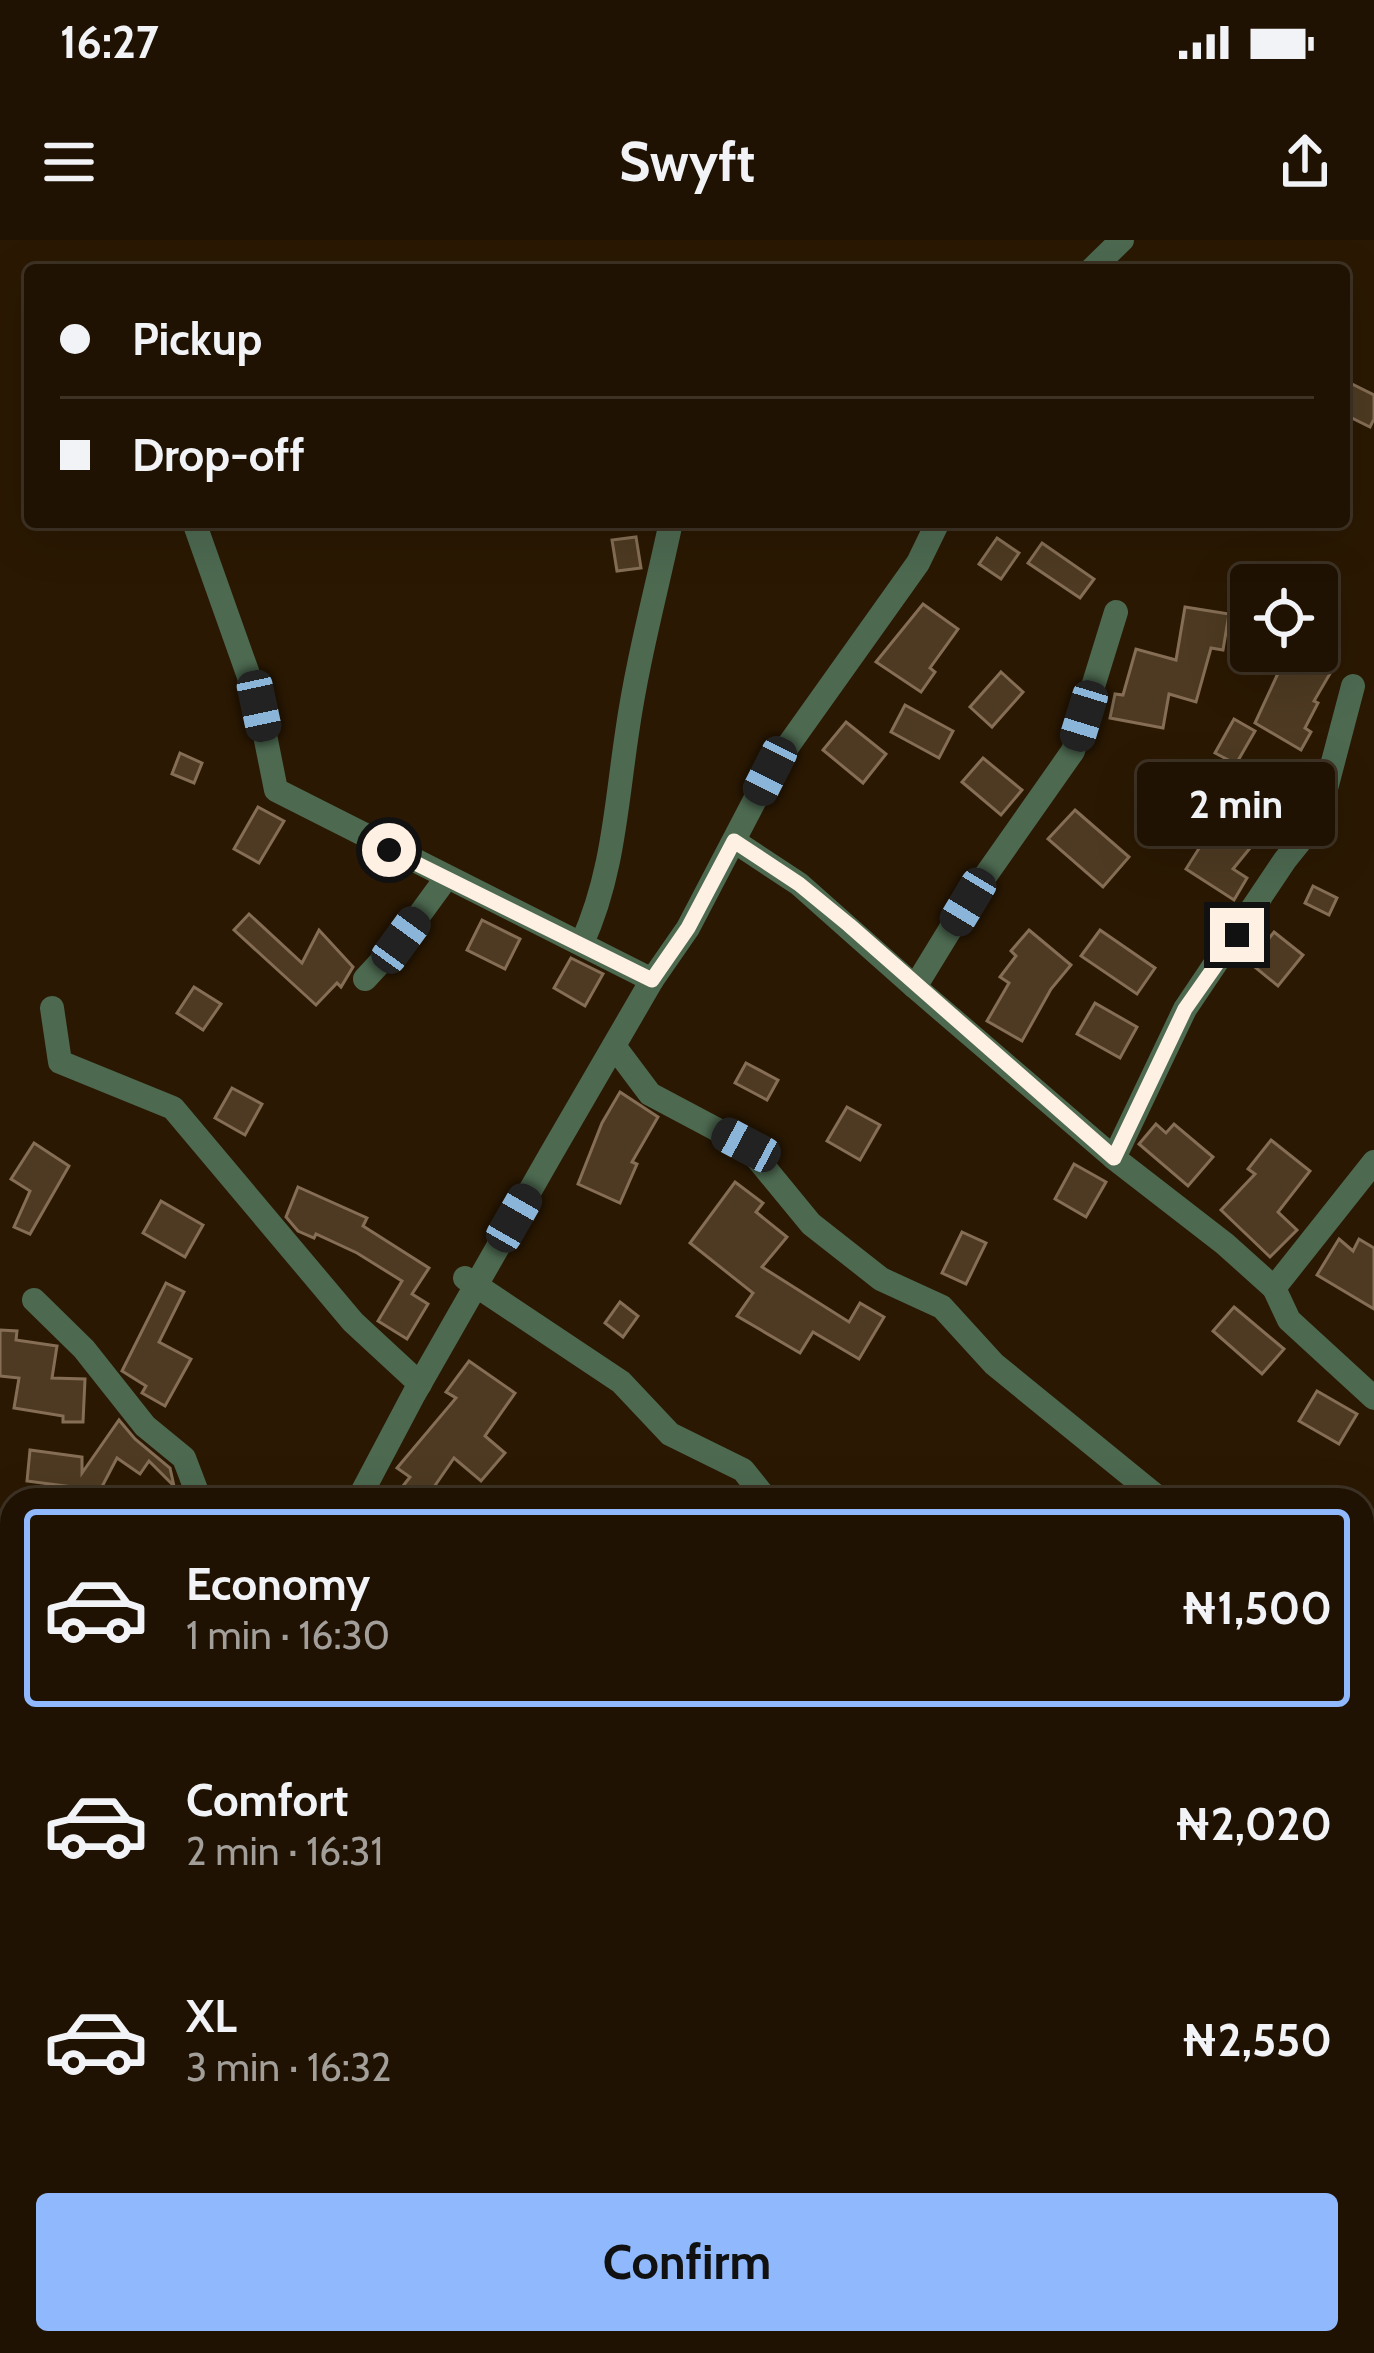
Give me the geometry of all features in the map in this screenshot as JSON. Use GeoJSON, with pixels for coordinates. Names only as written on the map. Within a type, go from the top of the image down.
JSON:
{"type":"FeatureCollection","features":[{"type":"Feature","properties":{"kind":"street"},"geometry":{"type":"LineString","coordinates":[[1096,264],[1122,240]]}},
{"type":"Feature","properties":{"kind":"street"},"geometry":{"type":"LineString","coordinates":[[196,528],[259,706],[276,790],[652,980]]}},
{"type":"Feature","properties":{"kind":"street"},"geometry":{"type":"LineString","coordinates":[[582,943],[599,904],[618,821],[627,731],[670,528]]}},
{"type":"Feature","properties":{"kind":"street"},"geometry":{"type":"LineString","coordinates":[[364,1488],[471,1281],[688,928],[770,771],[918,563],[935,528]]}},
{"type":"Feature","properties":{"kind":"street"},"geometry":{"type":"LineString","coordinates":[[915,987],[1073,751],[1116,612]]}},
{"type":"Feature","properties":{"kind":"street"},"geometry":{"type":"LineString","coordinates":[[1114,1158],[1185,1009],[1318,819],[1353,686]]}},
{"type":"Feature","properties":{"kind":"street"},"geometry":{"type":"LineString","coordinates":[[734,841],[799,884],[1114,1158],[1225,1244],[1274,1288],[1289,1320],[1374,1398]]}},
{"type":"Feature","properties":{"kind":"street"},"geometry":{"type":"LineString","coordinates":[[365,979],[447,878]]}},
{"type":"Feature","properties":{"kind":"street"},"geometry":{"type":"LineString","coordinates":[[52,1008],[60,1062],[173,1108],[353,1322],[419,1384]]}},
{"type":"Feature","properties":{"kind":"street"},"geometry":{"type":"LineString","coordinates":[[614,1046],[650,1094],[746,1145],[811,1224],[881,1279],[942,1307],[994,1364],[1146,1488]]}},
{"type":"Feature","properties":{"kind":"street"},"geometry":{"type":"LineString","coordinates":[[1274,1288],[1374,1162]]}},
{"type":"Feature","properties":{"kind":"street"},"geometry":{"type":"LineString","coordinates":[[471,1281],[621,1382],[670,1433],[743,1470],[757,1488]]}},
{"type":"Feature","properties":{"kind":"street"},"geometry":{"type":"LineString","coordinates":[[34,1300],[85,1349],[146,1426],[184,1458],[195,1488]]}},
{"type":"Feature","properties":{"kind":"building"},"geometry":{"type":"Polygon","coordinates":[[[1350,383],[1374,395],[1370,427],[1350,417],[1350,383]]]}},
{"type":"Feature","properties":{"kind":"building"},"geometry":{"type":"Polygon","coordinates":[[[636,537],[641,568],[617,571],[612,540],[636,537]]]}},
{"type":"Feature","properties":{"kind":"building"},"geometry":{"type":"Polygon","coordinates":[[[997,538],[1019,553],[1001,579],[979,564],[997,538]]]}},
{"type":"Feature","properties":{"kind":"building"},"geometry":{"type":"Polygon","coordinates":[[[1042,543],[1094,579],[1080,598],[1028,563],[1042,543]]]}},
{"type":"Feature","properties":{"kind":"building"},"geometry":{"type":"Polygon","coordinates":[[[923,604],[958,629],[930,668],[935,672],[921,692],[876,662],[923,604]]]}},
{"type":"Feature","properties":{"kind":"building"},"geometry":{"type":"Polygon","coordinates":[[[1185,607],[1229,614],[1223,650],[1211,648],[1196,702],[1169,694],[1163,728],[1110,718],[1115,694],[1123,695],[1136,649],[1176,660],[1185,607]]]}},
{"type":"Feature","properties":{"kind":"building"},"geometry":{"type":"Polygon","coordinates":[[[1001,672],[1023,692],[992,727],[970,707],[1001,672]]]}},
{"type":"Feature","properties":{"kind":"building"},"geometry":{"type":"Polygon","coordinates":[[[1279,672],[1331,672],[1314,701],[1318,703],[1305,728],[1311,732],[1301,750],[1255,723],[1279,672]]]}},
{"type":"Feature","properties":{"kind":"building"},"geometry":{"type":"Polygon","coordinates":[[[905,705],[953,731],[939,758],[891,732],[905,705]]]}},
{"type":"Feature","properties":{"kind":"building"},"geometry":{"type":"Polygon","coordinates":[[[1234,719],[1255,731],[1236,764],[1215,753],[1234,719]]]}},
{"type":"Feature","properties":{"kind":"building"},"geometry":{"type":"Polygon","coordinates":[[[846,722],[886,754],[863,783],[823,750],[846,722]]]}},
{"type":"Feature","properties":{"kind":"building"},"geometry":{"type":"Polygon","coordinates":[[[180,753],[202,763],[194,783],[172,774],[180,753]]]}},
{"type":"Feature","properties":{"kind":"building"},"geometry":{"type":"Polygon","coordinates":[[[983,758],[1022,790],[1001,815],[962,782],[983,758]]]}},
{"type":"Feature","properties":{"kind":"building"},"geometry":{"type":"Polygon","coordinates":[[[1230,780],[1277,815],[1233,869],[1247,878],[1234,900],[1186,869],[1205,839],[1194,831],[1230,780]]]}},
{"type":"Feature","properties":{"kind":"building"},"geometry":{"type":"Polygon","coordinates":[[[258,807],[284,821],[259,863],[234,849],[258,807]]]}},
{"type":"Feature","properties":{"kind":"building"},"geometry":{"type":"Polygon","coordinates":[[[1075,810],[1129,857],[1103,887],[1048,839],[1075,810]]]}},
{"type":"Feature","properties":{"kind":"building"},"geometry":{"type":"Polygon","coordinates":[[[1313,886],[1337,898],[1329,915],[1305,903],[1313,886]]]}},
{"type":"Feature","properties":{"kind":"building"},"geometry":{"type":"Polygon","coordinates":[[[249,914],[302,963],[319,930],[353,967],[341,987],[337,983],[316,1005],[234,930],[249,914]]]}},
{"type":"Feature","properties":{"kind":"building"},"geometry":{"type":"Polygon","coordinates":[[[482,920],[520,939],[505,969],[467,950],[482,920]]]}},
{"type":"Feature","properties":{"kind":"building"},"geometry":{"type":"Polygon","coordinates":[[[1029,930],[1071,965],[1051,989],[1022,1041],[987,1021],[1009,983],[1000,977],[1016,956],[1011,951],[1029,930]]]}},
{"type":"Feature","properties":{"kind":"building"},"geometry":{"type":"Polygon","coordinates":[[[1100,930],[1155,968],[1137,994],[1081,956],[1100,930]]]}},
{"type":"Feature","properties":{"kind":"building"},"geometry":{"type":"Polygon","coordinates":[[[1274,932],[1303,955],[1278,986],[1250,963],[1274,932]]]}},
{"type":"Feature","properties":{"kind":"building"},"geometry":{"type":"Polygon","coordinates":[[[571,958],[603,974],[585,1006],[554,988],[571,958]]]}},
{"type":"Feature","properties":{"kind":"building"},"geometry":{"type":"Polygon","coordinates":[[[194,987],[221,1004],[203,1030],[177,1013],[194,987]]]}},
{"type":"Feature","properties":{"kind":"building"},"geometry":{"type":"Polygon","coordinates":[[[1095,1003],[1137,1027],[1120,1058],[1077,1034],[1095,1003]]]}},
{"type":"Feature","properties":{"kind":"building"},"geometry":{"type":"Polygon","coordinates":[[[746,1063],[778,1080],[767,1100],[735,1083],[746,1063]]]}},
{"type":"Feature","properties":{"kind":"building"},"geometry":{"type":"Polygon","coordinates":[[[232,1088],[262,1104],[245,1135],[215,1118],[232,1088]]]}},
{"type":"Feature","properties":{"kind":"building"},"geometry":{"type":"Polygon","coordinates":[[[620,1092],[658,1117],[632,1162],[637,1164],[620,1203],[578,1184],[620,1092]]]}},
{"type":"Feature","properties":{"kind":"building"},"geometry":{"type":"Polygon","coordinates":[[[847,1107],[880,1125],[860,1160],[827,1141],[847,1107]]]}},
{"type":"Feature","properties":{"kind":"building"},"geometry":{"type":"Polygon","coordinates":[[[1156,1124],[1166,1133],[1174,1124],[1213,1157],[1188,1186],[1139,1144],[1156,1124]]]}},
{"type":"Feature","properties":{"kind":"building"},"geometry":{"type":"Polygon","coordinates":[[[1271,1140],[1310,1171],[1278,1212],[1297,1230],[1270,1257],[1221,1210],[1255,1174],[1248,1169],[1271,1140]]]}},
{"type":"Feature","properties":{"kind":"building"},"geometry":{"type":"Polygon","coordinates":[[[34,1143],[69,1166],[30,1234],[14,1227],[30,1191],[11,1179],[34,1143]]]}},
{"type":"Feature","properties":{"kind":"building"},"geometry":{"type":"Polygon","coordinates":[[[1074,1164],[1106,1182],[1086,1217],[1055,1199],[1074,1164]]]}},
{"type":"Feature","properties":{"kind":"building"},"geometry":{"type":"Polygon","coordinates":[[[735,1182],[763,1203],[756,1212],[787,1237],[762,1267],[849,1322],[860,1303],[884,1317],[859,1359],[813,1332],[800,1353],[737,1316],[753,1293],[690,1243],[735,1182]]]}},
{"type":"Feature","properties":{"kind":"building"},"geometry":{"type":"Polygon","coordinates":[[[298,1187],[367,1218],[363,1226],[429,1268],[412,1294],[428,1304],[407,1339],[378,1321],[402,1281],[357,1253],[298,1231],[286,1217],[298,1187]]]}},
{"type":"Feature","properties":{"kind":"building"},"geometry":{"type":"Polygon","coordinates":[[[161,1201],[203,1225],[185,1257],[143,1233],[161,1201]]]}},
{"type":"Feature","properties":{"kind":"building"},"geometry":{"type":"Polygon","coordinates":[[[962,1232],[986,1243],[966,1284],[942,1273],[962,1232]]]}},
{"type":"Feature","properties":{"kind":"building"},"geometry":{"type":"Polygon","coordinates":[[[1339,1239],[1353,1251],[1359,1239],[1374,1248],[1374,1309],[1317,1275],[1339,1239]]]}},
{"type":"Feature","properties":{"kind":"building"},"geometry":{"type":"Polygon","coordinates":[[[166,1283],[184,1292],[159,1342],[191,1359],[165,1406],[142,1393],[146,1386],[122,1371],[166,1283]]]}},
{"type":"Feature","properties":{"kind":"building"},"geometry":{"type":"Polygon","coordinates":[[[620,1302],[638,1316],[623,1337],[605,1323],[620,1302]]]}},
{"type":"Feature","properties":{"kind":"building"},"geometry":{"type":"Polygon","coordinates":[[[1234,1307],[1284,1349],[1262,1374],[1213,1331],[1234,1307]]]}},
{"type":"Feature","properties":{"kind":"building"},"geometry":{"type":"Polygon","coordinates":[[[0,1330],[17,1331],[16,1340],[57,1346],[52,1378],[85,1379],[83,1422],[63,1422],[63,1416],[14,1408],[19,1378],[0,1376],[0,1330]]]}},
{"type":"Feature","properties":{"kind":"building"},"geometry":{"type":"Polygon","coordinates":[[[469,1361],[515,1393],[485,1436],[505,1453],[481,1481],[454,1458],[433,1488],[401,1488],[410,1477],[397,1468],[456,1398],[446,1392],[469,1361]]]}},
{"type":"Feature","properties":{"kind":"building"},"geometry":{"type":"Polygon","coordinates":[[[1317,1391],[1357,1414],[1339,1444],[1299,1421],[1317,1391]]]}},
{"type":"Feature","properties":{"kind":"building"},"geometry":{"type":"Polygon","coordinates":[[[119,1420],[170,1468],[174,1486],[149,1461],[140,1474],[117,1458],[101,1488],[27,1481],[30,1450],[82,1457],[82,1473],[119,1420]]]}},
{"type":"Feature","properties":{"kind":"route"},"geometry":{"type":"LineString","coordinates":[[389,850],[652,980],[688,928],[734,841],[799,884],[849,925],[1114,1158],[1185,1009],[1237,935]]}}]}
